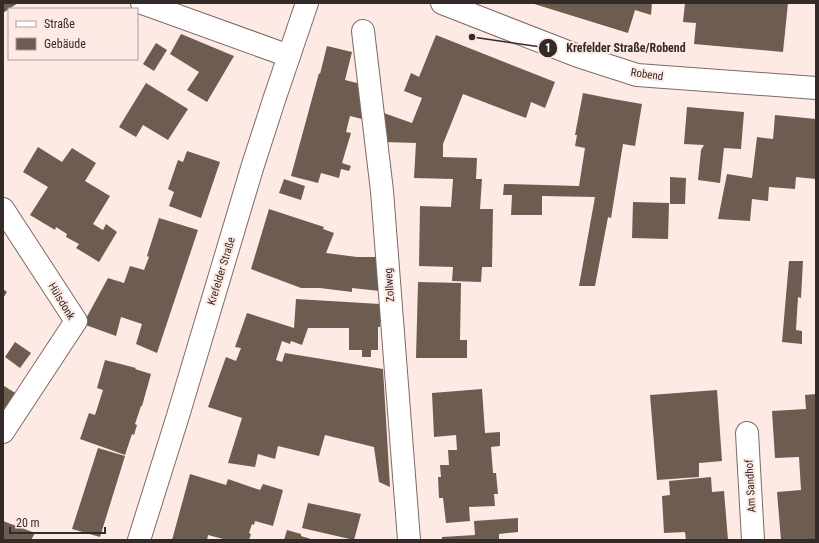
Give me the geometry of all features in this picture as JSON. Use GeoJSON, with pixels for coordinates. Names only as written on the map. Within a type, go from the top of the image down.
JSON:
{"type":"FeatureCollection","features":[{"type":"Feature","properties":{"kind":"street"},"geometry":{"type":"LineString","coordinates":[[142,3],[289,56]]}},
{"type":"Feature","properties":{"kind":"street","name":"Krefelder Straße"},"geometry":{"type":"LineString","coordinates":[[139,540],[253,165],[307,3]]}},
{"type":"Feature","properties":{"kind":"street","name":"Robend"},"geometry":{"type":"LineString","coordinates":[[442,3],[578,56],[637,75],[816,88]]}},
{"type":"Feature","properties":{"kind":"street","name":"Zollweg"},"geometry":{"type":"LineString","coordinates":[[363,31],[382,191],[409,540]]}},
{"type":"Feature","properties":{"kind":"street","name":"Hülsdonk"},"geometry":{"type":"LineString","coordinates":[[3,209],[76,321],[3,432]]}},
{"type":"Feature","properties":{"kind":"street","name":"Am Sandhof"},"geometry":{"type":"LineString","coordinates":[[747,433],[753,540]]}},
{"type":"Feature","properties":{"kind":"building"},"geometry":{"type":"Polygon","coordinates":[[[3,3],[18,3],[8,8],[3,13],[3,3]]]}},
{"type":"Feature","properties":{"kind":"building"},"geometry":{"type":"Polygon","coordinates":[[[531,3],[652,3],[651,15],[635,10],[628,33],[531,3]]]}},
{"type":"Feature","properties":{"kind":"building"},"geometry":{"type":"Polygon","coordinates":[[[685,3],[788,3],[783,52],[694,44],[696,23],[683,22],[685,3]]]}},
{"type":"Feature","properties":{"kind":"building"},"geometry":{"type":"Polygon","coordinates":[[[181,34],[234,56],[207,102],[187,90],[199,72],[170,54],[181,34]]]}},
{"type":"Feature","properties":{"kind":"building"},"geometry":{"type":"Polygon","coordinates":[[[436,35],[555,82],[545,108],[531,102],[526,118],[463,94],[443,144],[443,157],[477,158],[476,179],[482,179],[480,209],[493,209],[492,267],[482,267],[481,282],[452,281],[453,267],[419,266],[420,206],[451,207],[453,179],[414,178],[416,143],[384,142],[381,112],[412,123],[422,98],[404,91],[411,73],[419,77],[436,35]]]}},
{"type":"Feature","properties":{"kind":"building"},"geometry":{"type":"Polygon","coordinates":[[[156,43],[167,50],[154,71],[143,64],[156,43]]]}},
{"type":"Feature","properties":{"kind":"building"},"geometry":{"type":"Polygon","coordinates":[[[327,46],[352,52],[345,80],[361,84],[366,120],[350,116],[346,132],[351,133],[342,163],[351,166],[349,171],[341,169],[339,178],[321,173],[318,183],[291,176],[327,46]]]}},
{"type":"Feature","properties":{"kind":"building"},"geometry":{"type":"Polygon","coordinates":[[[146,83],[188,109],[168,140],[143,125],[136,137],[119,127],[146,83]]]}},
{"type":"Feature","properties":{"kind":"building"},"geometry":{"type":"Polygon","coordinates":[[[583,93],[642,104],[635,146],[623,144],[611,218],[608,217],[595,286],[579,286],[595,197],[542,196],[542,215],[511,215],[512,195],[503,195],[504,184],[579,186],[585,148],[575,146],[577,135],[575,135],[583,93]]]}},
{"type":"Feature","properties":{"kind":"building"},"geometry":{"type":"Polygon","coordinates":[[[687,107],[744,112],[741,149],[724,148],[720,183],[698,180],[701,150],[704,145],[684,144],[687,107]]]}},
{"type":"Feature","properties":{"kind":"building"},"geometry":{"type":"Polygon","coordinates":[[[775,115],[816,119],[816,179],[796,177],[795,189],[769,187],[768,201],[752,199],[750,221],[718,219],[727,174],[752,178],[757,137],[773,139],[775,115]]]}},
{"type":"Feature","properties":{"kind":"building"},"geometry":{"type":"Polygon","coordinates":[[[38,147],[62,162],[72,148],[96,163],[85,181],[110,196],[93,224],[103,230],[106,224],[117,232],[99,262],[76,248],[79,244],[66,237],[67,234],[56,227],[55,230],[30,215],[48,187],[23,172],[38,147]]]}},
{"type":"Feature","properties":{"kind":"building"},"geometry":{"type":"Polygon","coordinates":[[[187,151],[220,162],[201,218],[169,206],[174,192],[168,189],[178,160],[183,162],[187,151]]]}},
{"type":"Feature","properties":{"kind":"building"},"geometry":{"type":"Polygon","coordinates":[[[670,177],[686,178],[685,204],[670,204],[670,177]]]}},
{"type":"Feature","properties":{"kind":"building"},"geometry":{"type":"Polygon","coordinates":[[[284,179],[305,186],[301,200],[279,193],[284,179]]]}},
{"type":"Feature","properties":{"kind":"building"},"geometry":{"type":"Polygon","coordinates":[[[633,202],[669,203],[668,239],[632,238],[633,202]]]}},
{"type":"Feature","properties":{"kind":"building"},"geometry":{"type":"Polygon","coordinates":[[[269,209],[324,227],[323,229],[334,233],[326,253],[357,257],[379,257],[380,291],[352,288],[352,292],[320,288],[301,288],[251,269],[269,209]]]}},
{"type":"Feature","properties":{"kind":"building"},"geometry":{"type":"Polygon","coordinates":[[[159,218],[198,230],[157,353],[136,344],[142,324],[121,317],[116,336],[83,324],[108,278],[124,283],[130,266],[144,270],[149,257],[147,256],[159,218]]]}},
{"type":"Feature","properties":{"kind":"building"},"geometry":{"type":"Polygon","coordinates":[[[789,261],[803,261],[801,298],[798,297],[796,330],[802,331],[802,344],[782,342],[789,261]]]}},
{"type":"Feature","properties":{"kind":"building"},"geometry":{"type":"Polygon","coordinates":[[[418,282],[461,283],[460,340],[467,340],[467,358],[416,358],[418,282]]]}},
{"type":"Feature","properties":{"kind":"building"},"geometry":{"type":"Polygon","coordinates":[[[3,289],[7,292],[3,298],[3,289]]]}},
{"type":"Feature","properties":{"kind":"building"},"geometry":{"type":"Polygon","coordinates":[[[296,299],[380,304],[378,350],[371,350],[371,357],[362,357],[362,350],[349,350],[349,328],[308,328],[302,345],[291,341],[290,344],[282,341],[276,360],[282,362],[285,353],[383,369],[390,487],[379,482],[374,447],[325,435],[319,456],[278,446],[275,459],[258,454],[255,467],[228,463],[242,418],[208,407],[226,357],[236,361],[241,348],[235,347],[247,313],[294,328],[296,299]]]}},
{"type":"Feature","properties":{"kind":"building"},"geometry":{"type":"Polygon","coordinates":[[[15,342],[31,353],[20,368],[5,357],[15,342]]]}},
{"type":"Feature","properties":{"kind":"building"},"geometry":{"type":"Polygon","coordinates":[[[105,360],[136,368],[135,369],[151,374],[135,424],[137,425],[134,435],[132,434],[125,455],[80,439],[89,413],[95,415],[103,390],[97,388],[105,360]]]}},
{"type":"Feature","properties":{"kind":"building"},"geometry":{"type":"Polygon","coordinates":[[[4,386],[17,394],[3,416],[3,388],[4,386]]]}},
{"type":"Feature","properties":{"kind":"building"},"geometry":{"type":"Polygon","coordinates":[[[482,389],[485,433],[500,432],[500,446],[491,447],[493,473],[496,473],[498,494],[494,494],[495,506],[469,507],[470,521],[446,523],[443,498],[439,498],[438,477],[441,477],[440,465],[449,465],[448,450],[457,450],[456,435],[434,437],[432,393],[482,389]]]}},
{"type":"Feature","properties":{"kind":"building"},"geometry":{"type":"Polygon","coordinates":[[[717,390],[722,461],[699,463],[699,477],[657,480],[650,395],[717,390]]]}},
{"type":"Feature","properties":{"kind":"building"},"geometry":{"type":"Polygon","coordinates":[[[816,394],[816,540],[781,540],[777,492],[801,490],[799,457],[775,458],[772,411],[806,409],[805,395],[816,394]]]}},
{"type":"Feature","properties":{"kind":"building"},"geometry":{"type":"Polygon","coordinates":[[[98,448],[125,456],[100,537],[72,529],[98,448]]]}},
{"type":"Feature","properties":{"kind":"building"},"geometry":{"type":"Polygon","coordinates":[[[190,474],[226,485],[228,479],[260,490],[263,484],[283,490],[273,526],[255,521],[254,525],[252,524],[249,533],[251,534],[249,540],[227,540],[208,535],[207,540],[172,540],[190,474]]]}},
{"type":"Feature","properties":{"kind":"building"},"geometry":{"type":"Polygon","coordinates":[[[711,477],[712,492],[724,491],[728,540],[686,540],[685,532],[664,533],[662,496],[670,495],[669,481],[711,477]]]}},
{"type":"Feature","properties":{"kind":"building"},"geometry":{"type":"Polygon","coordinates":[[[308,503],[361,514],[354,540],[302,528],[308,503]]]}},
{"type":"Feature","properties":{"kind":"building"},"geometry":{"type":"Polygon","coordinates":[[[518,518],[518,532],[499,534],[499,540],[442,540],[442,537],[475,535],[474,521],[518,518]]]}},
{"type":"Feature","properties":{"kind":"building"},"geometry":{"type":"Polygon","coordinates":[[[3,521],[35,533],[31,540],[3,540],[3,521]]]}},
{"type":"Feature","properties":{"kind":"building"},"geometry":{"type":"Polygon","coordinates":[[[287,530],[301,534],[301,536],[314,540],[284,540],[287,530]]]}},
{"type":"Feature","properties":{"kind":"place","name":"Krefelder Straße/Robend"},"geometry":{"type":"Point","coordinates":[472,37]}}]}
